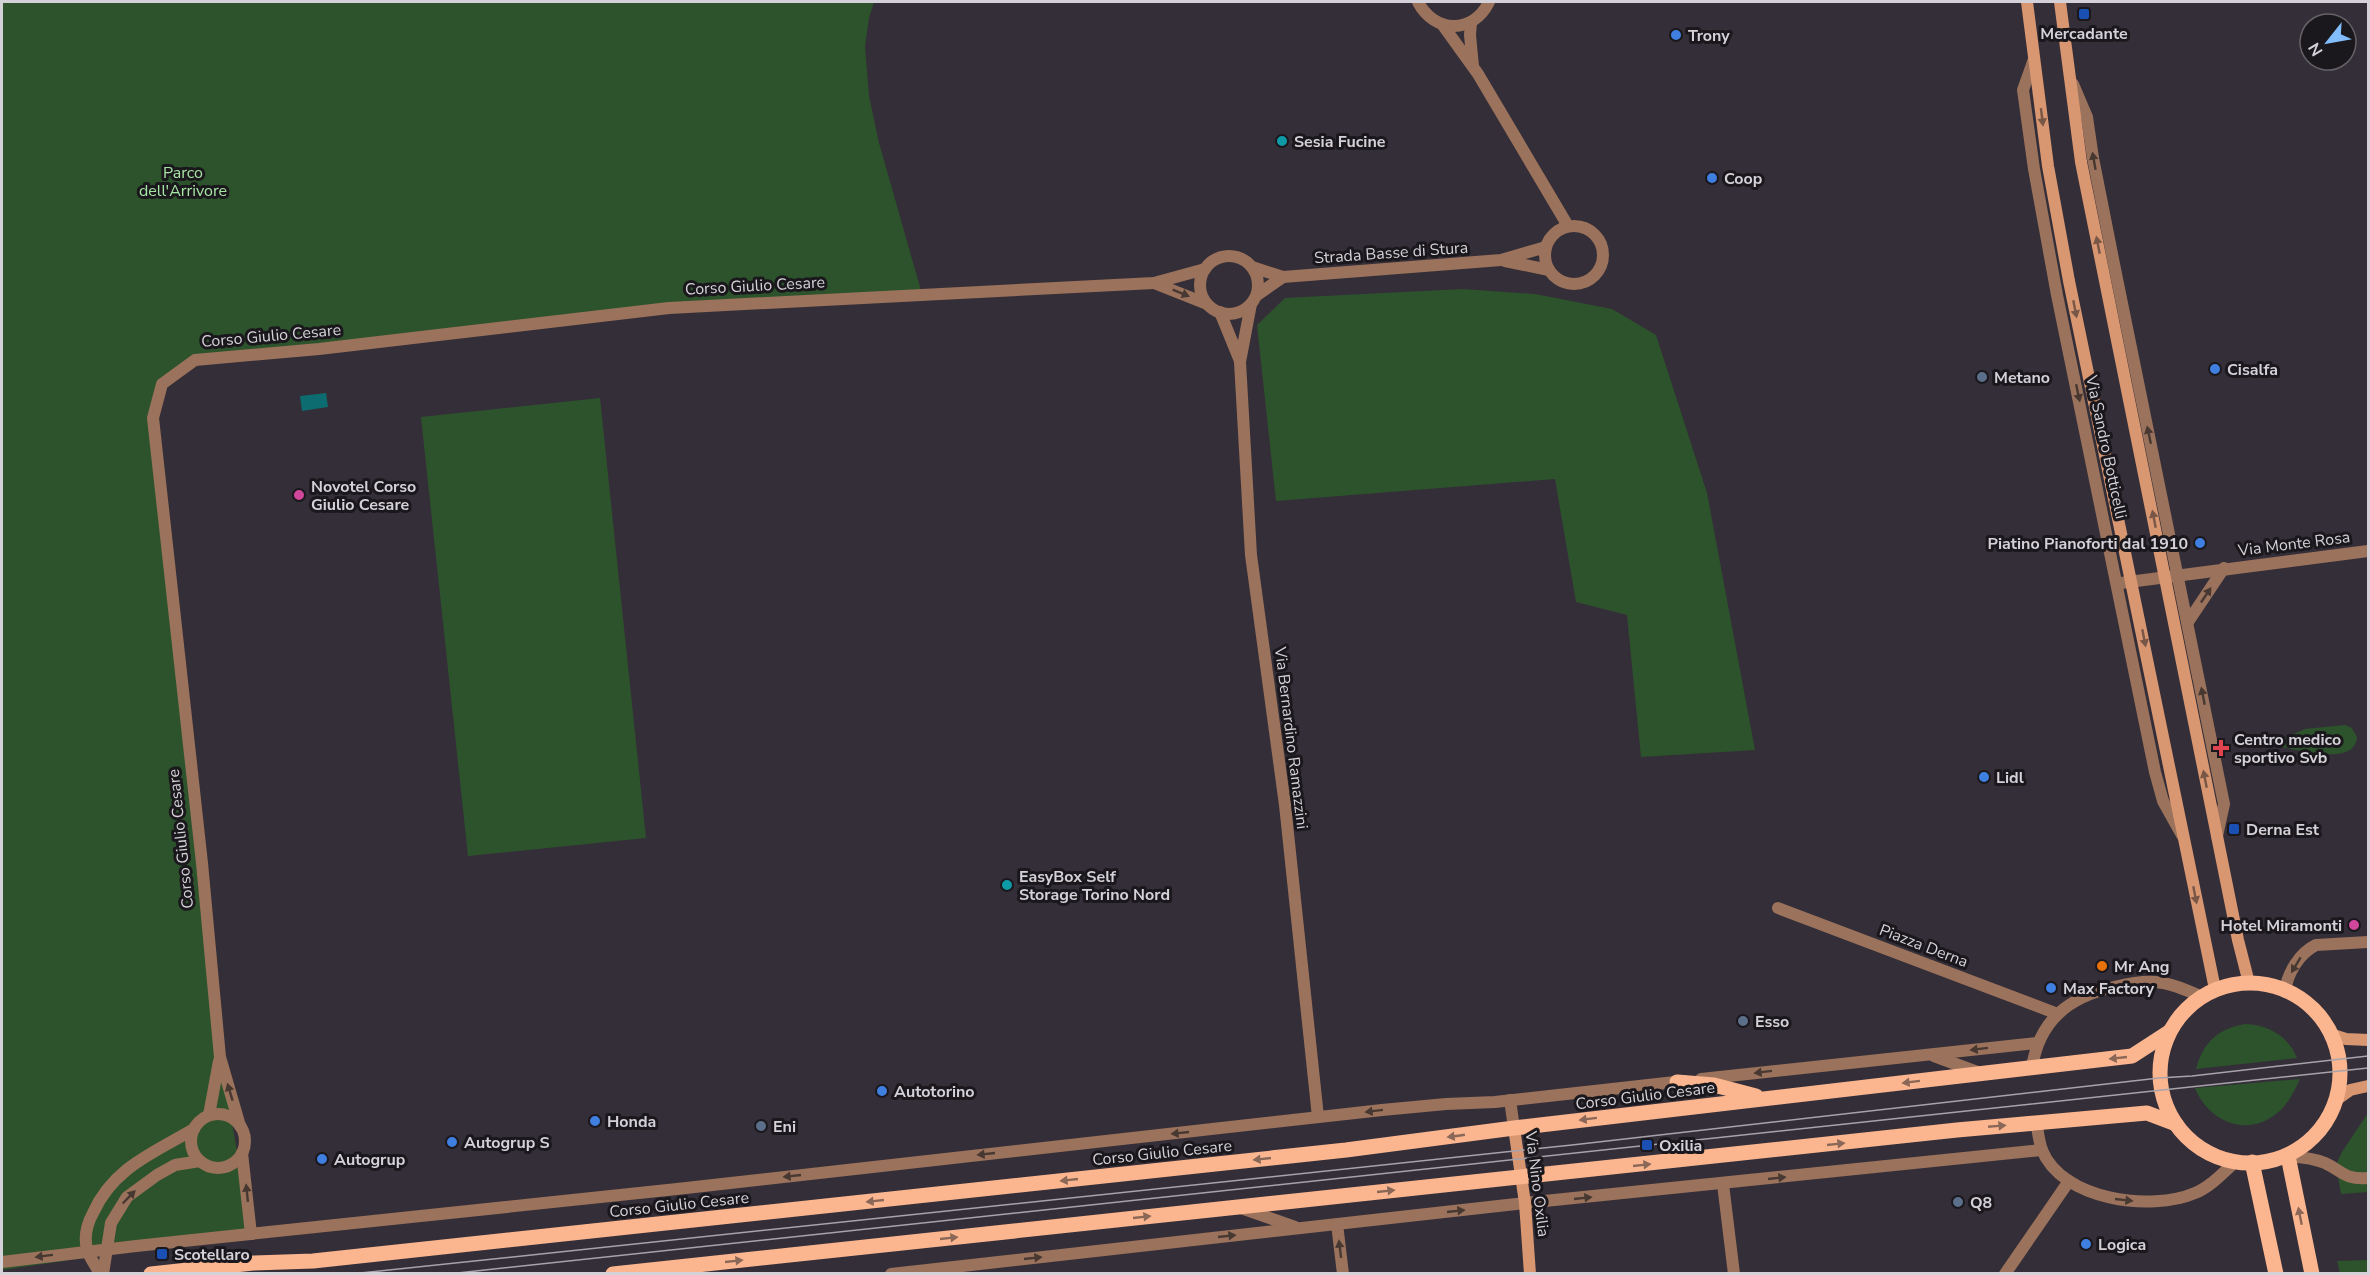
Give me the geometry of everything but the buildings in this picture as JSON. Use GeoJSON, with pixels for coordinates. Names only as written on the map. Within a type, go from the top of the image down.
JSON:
{"type":"FeatureCollection","features":[{"type":"Feature","properties":{"kind":"main road","name":"Via Sandro Botticelli"},"geometry":{"type":"LineString","coordinates":[[2027,2],[2048,166],[2184,838],[2209,993]]}},
{"type":"Feature","properties":{"kind":"main road","name":"Via Sandro Botticelli"},"geometry":{"type":"LineString","coordinates":[[2060,2],[2081,162],[2172,575],[2217,837],[2249,983]]}},
{"type":"Feature","properties":{"kind":"main road"},"geometry":{"type":"LineString","coordinates":[[2249,983],[2285,992],[2309,1006],[2330,1034],[2337,1051],[2340,1073],[2336,1100],[2330,1116],[2320,1131],[2303,1147],[2288,1156],[2252,1162],[2235,1162],[2205,1151],[2176,1124],[2167,1109],[2160,1084],[2162,1052],[2169,1032],[2183,1013],[2209,993],[2249,983]]}},
{"type":"Feature","properties":{"kind":"main road","name":"Corso Giulio Cesare"},"geometry":{"type":"LineString","coordinates":[[151,1274],[253,1263],[313,1262],[1334,1152],[1514,1128],[2132,1056],[2169,1032]]}},
{"type":"Feature","properties":{"kind":"main road"},"geometry":{"type":"LineString","coordinates":[[2330,1034],[2346,1039],[2368,1040]]}},
{"type":"Feature","properties":{"kind":"main road"},"geometry":{"type":"LineString","coordinates":[[1677,1082],[1714,1086],[1765,1099]]}},
{"type":"Feature","properties":{"kind":"main road"},"geometry":{"type":"LineString","coordinates":[[2336,1100],[2350,1090],[2368,1086]]}},
{"type":"Feature","properties":{"kind":"main road"},"geometry":{"type":"LineString","coordinates":[[613,1274],[2036,1122],[2147,1113],[2176,1124]]}},
{"type":"Feature","properties":{"kind":"main road","name":"Via Nino Oxilia"},"geometry":{"type":"LineString","coordinates":[[1514,1128],[1525,1203],[1530,1274]]}},
{"type":"Feature","properties":{"kind":"main road"},"geometry":{"type":"LineString","coordinates":[[2288,1156],[2312,1274]]}},
{"type":"Feature","properties":{"kind":"main road"},"geometry":{"type":"LineString","coordinates":[[2252,1162],[2276,1274]]}},
{"type":"Feature","properties":{"kind":"street"},"geometry":{"type":"LineString","coordinates":[[1418,2],[1426,15],[1451,26],[1471,22],[1479,16],[1489,2]]}},
{"type":"Feature","properties":{"kind":"street"},"geometry":{"type":"LineString","coordinates":[[1471,22],[1473,67]]}},
{"type":"Feature","properties":{"kind":"street"},"geometry":{"type":"LineString","coordinates":[[1442,24],[1473,67],[1568,226]]}},
{"type":"Feature","properties":{"kind":"street","name":"Via Sandro Botticelli"},"geometry":{"type":"LineString","coordinates":[[2034,59],[2023,90],[2034,169],[2057,295],[2163,801],[2184,838]]}},
{"type":"Feature","properties":{"kind":"street"},"geometry":{"type":"LineString","coordinates":[[1568,226],[1587,228],[1594,234],[1602,248],[1602,264],[1594,276],[1579,284],[1562,281],[1549,270],[1546,262],[1546,247],[1554,234],[1568,226]]}},
{"type":"Feature","properties":{"kind":"street","name":"Strada Basse di Stura"},"geometry":{"type":"LineString","coordinates":[[1283,277],[1501,260],[1546,247]]}},
{"type":"Feature","properties":{"kind":"street"},"geometry":{"type":"LineString","coordinates":[[1154,283],[1205,269],[1219,258],[1228,256],[1246,261],[1252,267],[1258,286],[1254,300]]}},
{"type":"Feature","properties":{"kind":"street","name":"Strada Basse di Stura"},"geometry":{"type":"LineString","coordinates":[[1501,260],[1549,270]]}},
{"type":"Feature","properties":{"kind":"street"},"geometry":{"type":"LineString","coordinates":[[1154,283],[1207,304],[1220,312],[1234,313],[1283,277],[1252,267]]}},
{"type":"Feature","properties":{"kind":"street"},"geometry":{"type":"LineString","coordinates":[[1205,269],[1201,287],[1207,304]]}},
{"type":"Feature","properties":{"kind":"street","name":"Corso Giulio Cesare"},"geometry":{"type":"LineString","coordinates":[[240,1126],[220,1057],[153,418],[162,384],[195,360],[319,349],[622,313],[721,304],[1154,283]]}},
{"type":"Feature","properties":{"kind":"street","name":"Via Bernardino Ramazzini"},"geometry":{"type":"LineString","coordinates":[[1254,300],[1240,362],[1251,555],[1285,805],[1318,1117]]}},
{"type":"Feature","properties":{"kind":"street","name":"Via Bernardino Ramazzini"},"geometry":{"type":"LineString","coordinates":[[1220,312],[1240,362]]}},
{"type":"Feature","properties":{"kind":"street","name":"Via Monte Rosa"},"geometry":{"type":"LineString","coordinates":[[2117,583],[2368,551]]}},
{"type":"Feature","properties":{"kind":"street","name":"Via Monte Rosa"},"geometry":{"type":"LineString","coordinates":[[2188,622],[2224,568]]}},
{"type":"Feature","properties":{"kind":"street","name":"Via Sandro Botticelli"},"geometry":{"type":"LineString","coordinates":[[2172,575],[2188,622],[2224,804],[2217,837]]}},
{"type":"Feature","properties":{"kind":"street","name":"Piazza Derna"},"geometry":{"type":"LineString","coordinates":[[1778,908],[2058,1014]]}},
{"type":"Feature","properties":{"kind":"street"},"geometry":{"type":"LineString","coordinates":[[2285,992],[2288,978],[2308,949],[2316,945],[2368,942]]}},
{"type":"Feature","properties":{"kind":"street"},"geometry":{"type":"LineString","coordinates":[[2032,1068],[2037,1043],[2058,1014],[2082,996],[2132,983],[2161,983],[2209,993]]}},
{"type":"Feature","properties":{"kind":"street","name":"Corso Giulio Cesare"},"geometry":{"type":"LineString","coordinates":[[2,1262],[1318,1117],[1510,1100],[2037,1043]]}},
{"type":"Feature","properties":{"kind":"street"},"geometry":{"type":"LineString","coordinates":[[1932,1055],[1981,1073]]}},
{"type":"Feature","properties":{"kind":"street","name":"Corso Giulio Cesare"},"geometry":{"type":"LineString","coordinates":[[209,1116],[220,1057]]}},
{"type":"Feature","properties":{"kind":"street","name":"Via Nino Oxilia"},"geometry":{"type":"LineString","coordinates":[[1510,1100],[1514,1128]]}},
{"type":"Feature","properties":{"kind":"street"},"geometry":{"type":"LineString","coordinates":[[102,1274],[87,1251],[86,1232],[99,1198],[111,1182],[129,1166],[194,1129],[203,1118],[209,1116],[223,1114],[236,1121],[245,1139],[242,1153],[251,1234]]}},
{"type":"Feature","properties":{"kind":"street"},"geometry":{"type":"LineString","coordinates":[[2036,1122],[2042,1150],[2056,1169],[2069,1181],[2117,1200],[2151,1201],[2187,1196],[2205,1188],[2235,1162]]}},
{"type":"Feature","properties":{"kind":"street"},"geometry":{"type":"LineString","coordinates":[[194,1129],[192,1150],[200,1161],[213,1167],[226,1167],[238,1159],[242,1153]]}},
{"type":"Feature","properties":{"kind":"street"},"geometry":{"type":"LineString","coordinates":[[891,1274],[1525,1203],[2042,1150]]}},
{"type":"Feature","properties":{"kind":"street"},"geometry":{"type":"LineString","coordinates":[[2288,1156],[2319,1161],[2349,1178],[2368,1178]]}},
{"type":"Feature","properties":{"kind":"street"},"geometry":{"type":"LineString","coordinates":[[102,1274],[111,1222],[127,1197],[157,1175],[175,1166],[200,1161]]}},
{"type":"Feature","properties":{"kind":"street"},"geometry":{"type":"LineString","coordinates":[[2005,1274],[2069,1181]]}},
{"type":"Feature","properties":{"kind":"street"},"geometry":{"type":"LineString","coordinates":[[1723,1184],[1734,1274]]}},
{"type":"Feature","properties":{"kind":"street"},"geometry":{"type":"LineString","coordinates":[[1237,1207],[1299,1228]]}},
{"type":"Feature","properties":{"kind":"street"},"geometry":{"type":"LineString","coordinates":[[1337,1224],[1343,1274]]}},
{"type":"Feature","properties":{"kind":"green space","name":"Parco dell'Arrivore"},"geometry":{"type":"Polygon","coordinates":[[[2,2],[874,2],[865,46],[869,96],[879,143],[922,294],[721,305],[195,360],[162,383],[153,418],[215,1022],[251,1234],[2,1270],[2,2]]]}},
{"type":"Feature","properties":{"kind":"green space"},"geometry":{"type":"Polygon","coordinates":[[[1463,289],[1535,294],[1612,309],[1656,335],[1707,493],[1755,750],[1641,757],[1627,615],[1576,602],[1555,479],[1276,501],[1257,325],[1285,298],[1463,289]]]}},
{"type":"Feature","properties":{"kind":"green space"},"geometry":{"type":"Polygon","coordinates":[[[600,398],[646,838],[468,856],[421,417],[600,398]]]}},
{"type":"Feature","properties":{"kind":"green space"},"geometry":{"type":"Polygon","coordinates":[[[2345,725],[2352,728],[2357,737],[2354,747],[2346,752],[2321,754],[2273,746],[2273,743],[2305,729],[2345,725]]]}},
{"type":"Feature","properties":{"kind":"green space"},"geometry":{"type":"Polygon","coordinates":[[[2245,1024],[2270,1029],[2277,1033],[2293,1050],[2297,1058],[2196,1069],[2203,1051],[2213,1038],[2227,1029],[2245,1024]]]}},
{"type":"Feature","properties":{"kind":"green space"},"geometry":{"type":"Polygon","coordinates":[[[2300,1079],[2280,1111],[2253,1125],[2241,1125],[2218,1117],[2201,1100],[2195,1088],[2300,1079]]]}},
{"type":"Feature","properties":{"kind":"green space"},"geometry":{"type":"Polygon","coordinates":[[[2368,1113],[2368,1192],[2341,1194],[2336,1165],[2368,1113]]]}},
{"type":"Feature","properties":{"kind":"green space"},"geometry":{"type":"Polygon","coordinates":[[[2368,1260],[2368,1273],[2340,1273],[2337,1261],[2368,1260]]]}},
{"type":"Feature","properties":{"kind":"water"},"geometry":{"type":"Polygon","coordinates":[[[326,393],[328,407],[302,411],[300,396],[326,393]]]}},
{"type":"Feature","properties":{"kind":"tram line"},"geometry":{"type":"LineString","coordinates":[[351,1274],[1572,1145],[2368,1056]]}},
{"type":"Feature","properties":{"kind":"tram line"},"geometry":{"type":"LineString","coordinates":[[448,1274],[2368,1068]]}},
{"type":"Feature","properties":{"kind":"place","name":"Mercadante"},"geometry":{"type":"Point","coordinates":[2084,14]}},
{"type":"Feature","properties":{"kind":"place","name":"Trony"},"geometry":{"type":"Point","coordinates":[1676,35]}},
{"type":"Feature","properties":{"kind":"place","name":"Sesia Fucine"},"geometry":{"type":"Point","coordinates":[1282,141]}},
{"type":"Feature","properties":{"kind":"place","name":"Coop"},"geometry":{"type":"Point","coordinates":[1712,178]}},
{"type":"Feature","properties":{"kind":"place","name":"Cisalfa"},"geometry":{"type":"Point","coordinates":[2215,369]}},
{"type":"Feature","properties":{"kind":"place","name":"Metano"},"geometry":{"type":"Point","coordinates":[1982,377]}},
{"type":"Feature","properties":{"kind":"place","name":"Novotel Corso Giulio Cesare"},"geometry":{"type":"Point","coordinates":[299,495]}},
{"type":"Feature","properties":{"kind":"place","name":"Piatino Pianoforti dal 1910"},"geometry":{"type":"Point","coordinates":[2200,543]}},
{"type":"Feature","properties":{"kind":"place","name":"Centro medico sportivo Svb"},"geometry":{"type":"Point","coordinates":[2221,748]}},
{"type":"Feature","properties":{"kind":"place","name":"Lidl"},"geometry":{"type":"Point","coordinates":[1984,777]}},
{"type":"Feature","properties":{"kind":"place","name":"Derna Est"},"geometry":{"type":"Point","coordinates":[2234,829]}},
{"type":"Feature","properties":{"kind":"place","name":"EasyBox Self Storage Torino Nord"},"geometry":{"type":"Point","coordinates":[1007,885]}},
{"type":"Feature","properties":{"kind":"place","name":"Hotel Miramonti"},"geometry":{"type":"Point","coordinates":[2354,925]}},
{"type":"Feature","properties":{"kind":"place","name":"Mr Ang"},"geometry":{"type":"Point","coordinates":[2102,966]}},
{"type":"Feature","properties":{"kind":"place","name":"Max Factory"},"geometry":{"type":"Point","coordinates":[2051,988]}},
{"type":"Feature","properties":{"kind":"place","name":"Esso"},"geometry":{"type":"Point","coordinates":[1743,1021]}},
{"type":"Feature","properties":{"kind":"place","name":"Autotorino"},"geometry":{"type":"Point","coordinates":[882,1091]}},
{"type":"Feature","properties":{"kind":"place","name":"Honda"},"geometry":{"type":"Point","coordinates":[595,1121]}},
{"type":"Feature","properties":{"kind":"place","name":"Eni"},"geometry":{"type":"Point","coordinates":[761,1126]}},
{"type":"Feature","properties":{"kind":"place","name":"Autogrup S"},"geometry":{"type":"Point","coordinates":[452,1142]}},
{"type":"Feature","properties":{"kind":"place","name":"Oxilia"},"geometry":{"type":"Point","coordinates":[1647,1145]}},
{"type":"Feature","properties":{"kind":"place","name":"Autogrup"},"geometry":{"type":"Point","coordinates":[322,1159]}},
{"type":"Feature","properties":{"kind":"place","name":"Q8"},"geometry":{"type":"Point","coordinates":[1958,1202]}},
{"type":"Feature","properties":{"kind":"place","name":"Logica"},"geometry":{"type":"Point","coordinates":[2086,1244]}},
{"type":"Feature","properties":{"kind":"place","name":"Scotellaro"},"geometry":{"type":"Point","coordinates":[162,1254]}}]}
